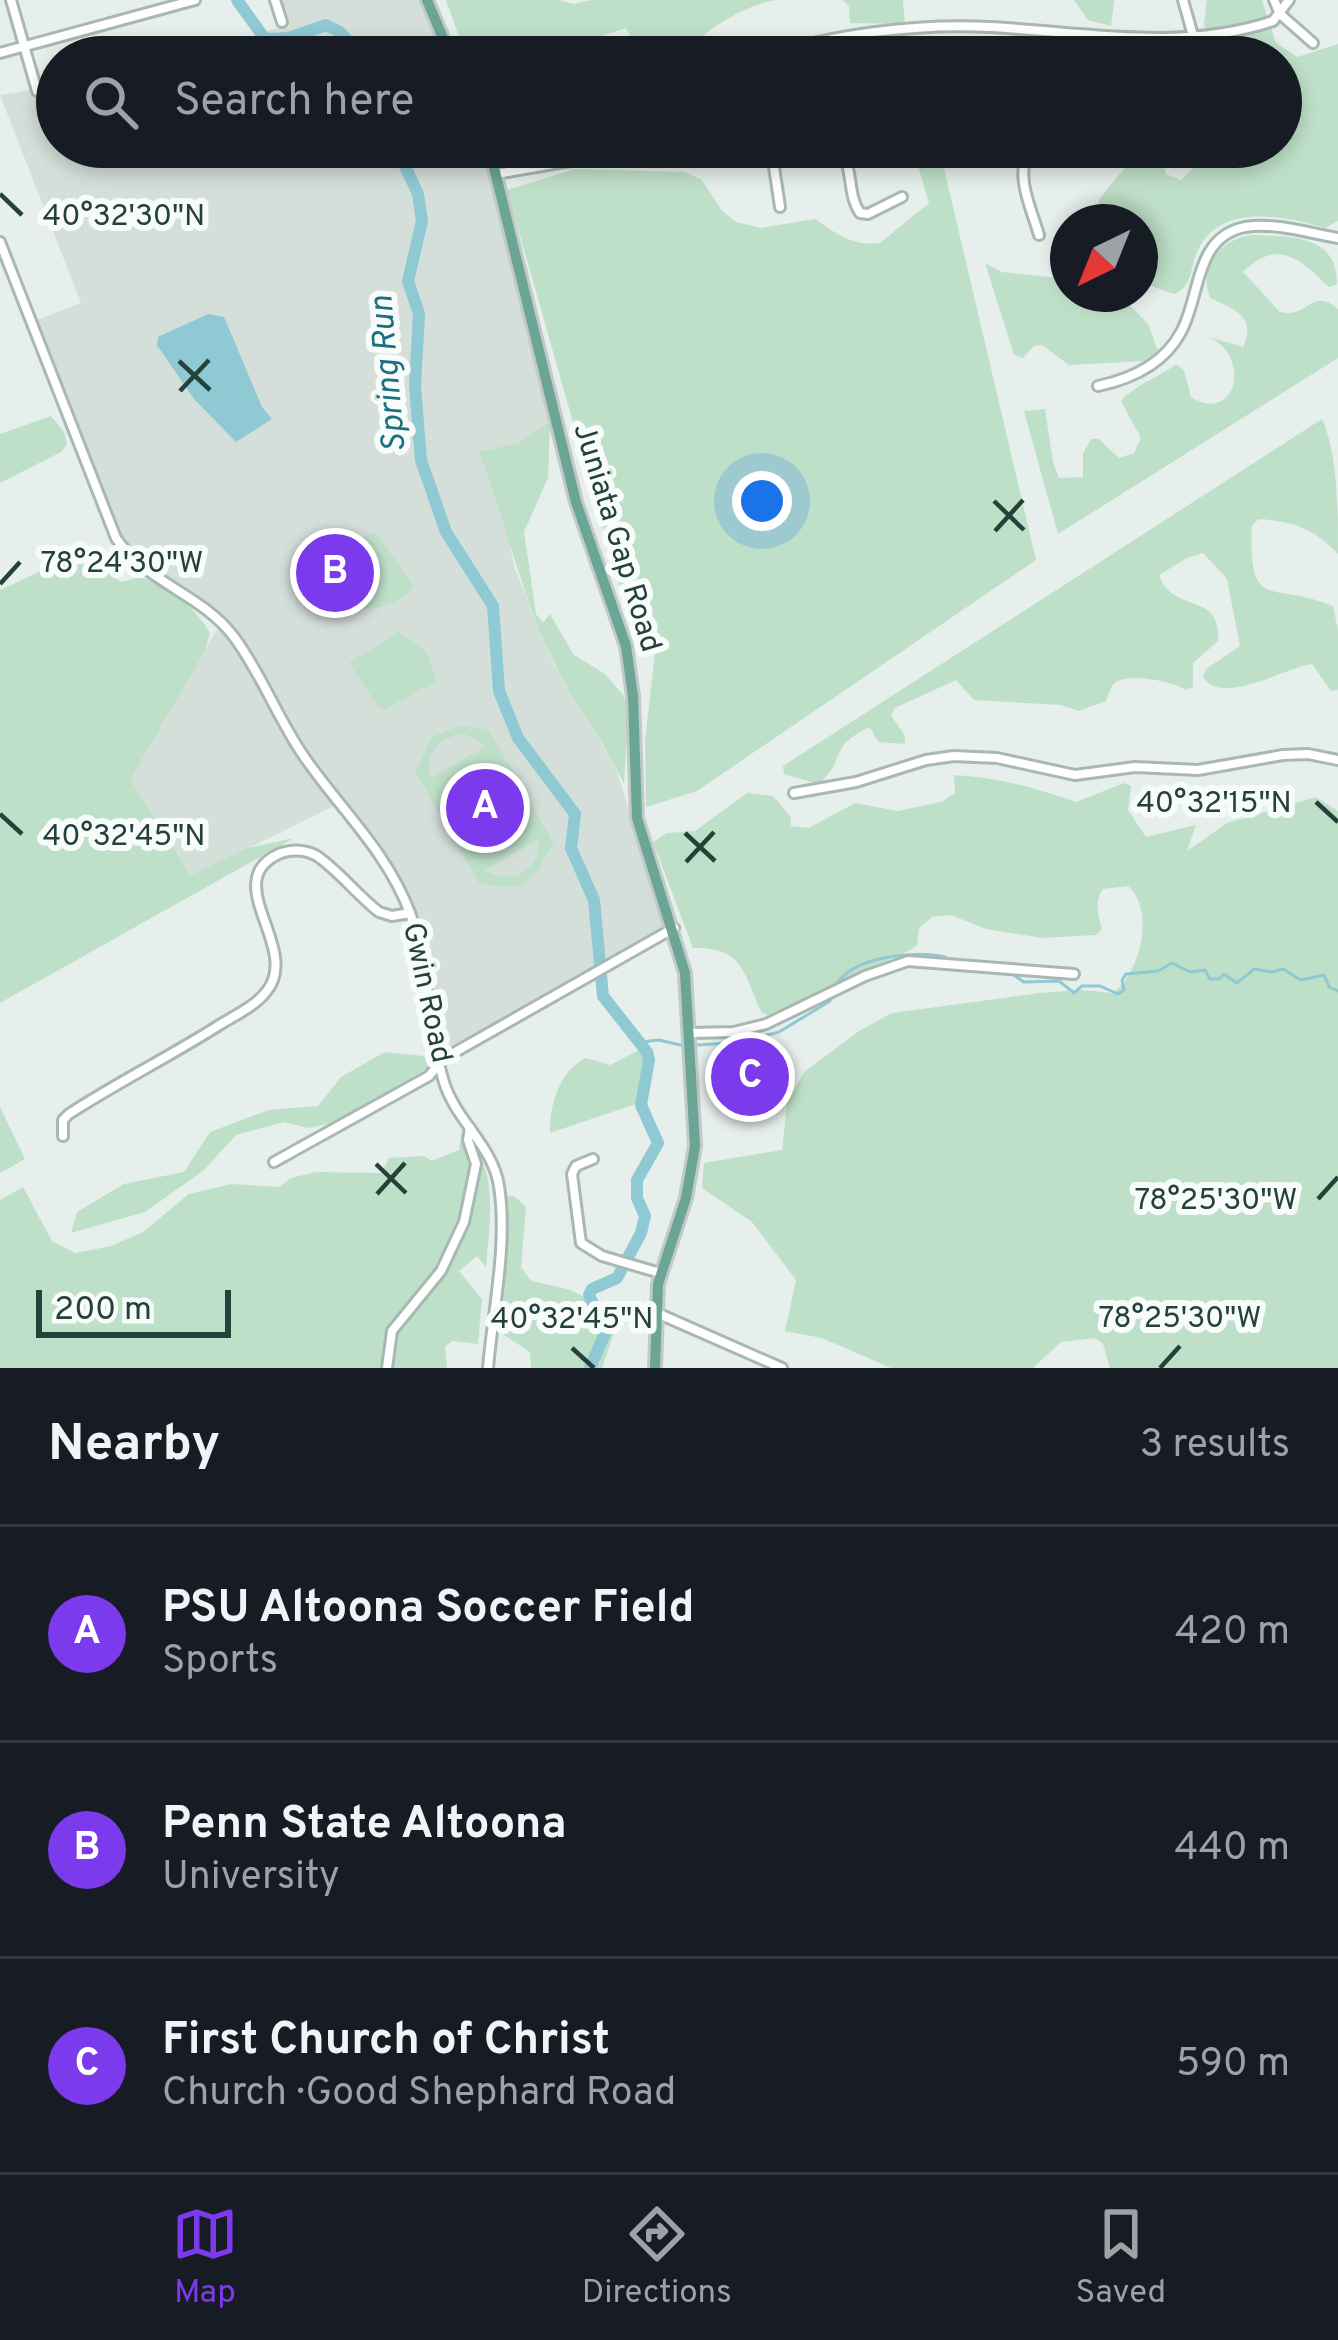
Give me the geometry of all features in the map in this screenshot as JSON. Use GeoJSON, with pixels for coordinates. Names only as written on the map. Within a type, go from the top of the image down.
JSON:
{"type":"FeatureCollection","features":[{"type":"Feature","properties":{"kind":"main road"},"geometry":{"type":"LineString","coordinates":[[427,0],[442,36]]}},
{"type":"Feature","properties":{"kind":"main road","name":"Juniata Gap Road"},"geometry":{"type":"LineString","coordinates":[[495,168],[576,502],[628,658],[637,818],[686,973],[693,1162],[660,1273],[655,1368]]}},
{"type":"Feature","properties":{"kind":"street"},"geometry":{"type":"LineString","coordinates":[[11,0],[36,88]]}},
{"type":"Feature","properties":{"kind":"street"},"geometry":{"type":"LineString","coordinates":[[62,36],[195,0]]}},
{"type":"Feature","properties":{"kind":"street"},"geometry":{"type":"LineString","coordinates":[[275,0],[282,22]]}},
{"type":"Feature","properties":{"kind":"street"},"geometry":{"type":"LineString","coordinates":[[1183,0],[1194,36]]}},
{"type":"Feature","properties":{"kind":"street"},"geometry":{"type":"LineString","coordinates":[[1274,0],[1280,14],[1313,43]]}},
{"type":"Feature","properties":{"kind":"street"},"geometry":{"type":"LineString","coordinates":[[1200,36],[1261,25],[1280,14],[1289,0]]}},
{"type":"Feature","properties":{"kind":"street"},"geometry":{"type":"LineString","coordinates":[[840,36],[985,27],[1100,36]]}},
{"type":"Feature","properties":{"kind":"street"},"geometry":{"type":"LineString","coordinates":[[0,53],[36,43]]}},
{"type":"Feature","properties":{"kind":"street"},"geometry":{"type":"LineString","coordinates":[[496,173],[526,168]]}},
{"type":"Feature","properties":{"kind":"street"},"geometry":{"type":"LineString","coordinates":[[774,168],[780,207]]}},
{"type":"Feature","properties":{"kind":"street"},"geometry":{"type":"LineString","coordinates":[[849,168],[854,207],[860,213],[868,214],[902,197]]}},
{"type":"Feature","properties":{"kind":"street"},"geometry":{"type":"LineString","coordinates":[[1022,168],[1039,236]]}},
{"type":"Feature","properties":{"kind":"street"},"geometry":{"type":"LineString","coordinates":[[1098,386],[1145,370],[1179,338],[1207,254],[1229,233],[1273,226],[1338,238]]}},
{"type":"Feature","properties":{"kind":"street","name":"Gwin Road"},"geometry":{"type":"LineString","coordinates":[[0,242],[116,538],[134,562],[206,608],[230,632],[293,741],[366,835],[410,913],[449,1094],[493,1163],[501,1202],[488,1368]]}},
{"type":"Feature","properties":{"kind":"street"},"geometry":{"type":"LineString","coordinates":[[794,793],[954,756],[997,758],[1075,775],[1135,767],[1198,770],[1283,755],[1338,760]]}},
{"type":"Feature","properties":{"kind":"street"},"geometry":{"type":"LineString","coordinates":[[63,1136],[63,1120],[69,1114],[190,1043],[269,988],[278,957],[255,884],[266,863],[289,851],[313,853],[379,912],[410,913]]}},
{"type":"Feature","properties":{"kind":"street"},"geometry":{"type":"LineString","coordinates":[[274,1162],[674,928]]}},
{"type":"Feature","properties":{"kind":"street"},"geometry":{"type":"LineString","coordinates":[[690,1033],[734,1032],[766,1024],[865,976],[908,961],[1074,974]]}},
{"type":"Feature","properties":{"kind":"street"},"geometry":{"type":"LineString","coordinates":[[387,1368],[392,1331],[441,1271],[464,1222],[476,1164],[468,1139],[470,1128]]}},
{"type":"Feature","properties":{"kind":"street"},"geometry":{"type":"LineString","coordinates":[[593,1159],[576,1166],[572,1174],[580,1217],[578,1236],[589,1250],[660,1273]]}},
{"type":"Feature","properties":{"kind":"street"},"geometry":{"type":"LineString","coordinates":[[655,1312],[782,1368]]}},
{"type":"Feature","properties":{"kind":"shaded area"},"geometry":{"type":"Polygon","coordinates":[[[279,0],[421,0],[436,36],[255,36],[285,25],[279,0]]]}},
{"type":"Feature","properties":{"kind":"shaded area"},"geometry":{"type":"Polygon","coordinates":[[[36,89],[36,168],[488,168],[550,422],[518,443],[480,452],[506,522],[514,566],[554,664],[616,768],[665,926],[444,1055],[421,938],[385,860],[344,801],[192,876],[129,779],[222,621],[147,568],[123,543],[37,320],[81,303],[0,95],[36,89]]]}},
{"type":"Feature","properties":{"kind":"green space"},"geometry":{"type":"Polygon","coordinates":[[[446,0],[573,4],[592,0],[775,0],[749,8],[703,36],[630,36],[626,28],[605,36],[459,36],[446,0]]]}},
{"type":"Feature","properties":{"kind":"green space"},"geometry":{"type":"Polygon","coordinates":[[[843,0],[903,0],[905,24],[850,23],[849,6],[843,0]]]}},
{"type":"Feature","properties":{"kind":"green space"},"geometry":{"type":"Polygon","coordinates":[[[1074,0],[1114,0],[1111,26],[1088,20],[1074,0]]]}},
{"type":"Feature","properties":{"kind":"green space"},"geometry":{"type":"Polygon","coordinates":[[[1207,0],[1262,0],[1274,36],[1208,36],[1204,24],[1207,0]]]}},
{"type":"Feature","properties":{"kind":"green space"},"geometry":{"type":"Polygon","coordinates":[[[1338,44],[1338,221],[1325,228],[1253,217],[1220,226],[1206,237],[1187,282],[1174,294],[1158,288],[1158,204],[1099,204],[1127,168],[1164,168],[1166,174],[1181,180],[1193,168],[1302,168],[1302,55],[1338,44]]]}},
{"type":"Feature","properties":{"kind":"green space"},"geometry":{"type":"Polygon","coordinates":[[[919,168],[944,168],[1036,560],[697,791],[646,807],[645,741],[656,643],[641,611],[619,584],[507,190],[575,169],[685,172],[702,180],[722,211],[736,222],[761,228],[815,219],[837,234],[871,244],[880,243],[929,203],[919,168]]]}},
{"type":"Feature","properties":{"kind":"green space"},"geometry":{"type":"Polygon","coordinates":[[[1253,235],[1309,241],[1329,256],[1337,284],[1329,287],[1299,261],[1278,254],[1256,261],[1243,272],[1280,312],[1322,301],[1338,309],[1338,358],[1058,534],[1024,411],[1045,409],[1059,478],[1083,477],[1083,453],[1091,439],[1099,439],[1119,458],[1134,453],[1141,438],[1121,401],[1176,364],[1184,370],[1191,397],[1206,403],[1228,396],[1234,373],[1231,359],[1209,337],[1243,347],[1247,329],[1241,316],[1210,298],[1207,275],[1222,248],[1253,235]]]}},
{"type":"Feature","properties":{"kind":"green space"},"geometry":{"type":"Polygon","coordinates":[[[985,263],[1002,272],[1050,277],[1050,312],[1136,312],[1148,324],[1158,351],[1145,361],[1069,365],[1042,345],[1034,346],[1023,358],[1014,355],[985,263]]]}},
{"type":"Feature","properties":{"kind":"green space"},"geometry":{"type":"Polygon","coordinates":[[[51,416],[64,432],[67,444],[61,452],[0,483],[0,434],[51,416]]]}},
{"type":"Feature","properties":{"kind":"green space"},"geometry":{"type":"Polygon","coordinates":[[[1322,419],[1334,466],[1338,554],[1303,528],[1259,519],[1252,525],[1252,553],[1254,572],[1267,589],[1333,606],[1338,690],[1331,691],[1312,664],[1238,687],[1212,685],[1203,677],[1206,669],[1240,646],[1227,579],[1203,553],[1159,575],[1174,595],[1205,608],[1217,625],[1218,641],[1193,663],[1193,687],[1185,690],[1150,679],[1121,680],[1106,701],[1078,711],[1061,705],[974,700],[956,680],[895,708],[891,715],[905,744],[878,742],[870,727],[842,747],[833,768],[818,784],[784,774],[783,766],[1322,419]]]}},
{"type":"Feature","properties":{"kind":"green space"},"geometry":{"type":"Polygon","coordinates":[[[550,422],[548,478],[524,532],[536,614],[543,623],[550,614],[574,655],[605,674],[624,696],[628,720],[624,784],[542,637],[479,452],[518,443],[550,422]]]}},
{"type":"Feature","properties":{"kind":"green space"},"geometry":{"type":"Polygon","coordinates":[[[370,533],[377,534],[414,587],[388,605],[374,608],[335,596],[317,570],[370,533]]]}},
{"type":"Feature","properties":{"kind":"green space"},"geometry":{"type":"Polygon","coordinates":[[[77,554],[121,582],[140,578],[160,584],[190,607],[210,633],[205,651],[130,779],[191,875],[248,848],[294,838],[0,1003],[0,590],[77,554]]]}},
{"type":"Feature","properties":{"kind":"green space"},"geometry":{"type":"Polygon","coordinates":[[[398,632],[425,650],[437,681],[386,709],[379,708],[349,663],[398,632]]]}},
{"type":"Feature","properties":{"kind":"green space"},"geometry":{"type":"Polygon","coordinates":[[[461,725],[487,727],[554,844],[528,881],[511,887],[480,885],[414,769],[432,737],[461,725]],[[465,734],[436,747],[430,778],[487,746],[465,734]],[[538,839],[484,870],[504,877],[522,873],[535,860],[538,839]]]}},
{"type":"Feature","properties":{"kind":"green space"},"geometry":{"type":"Polygon","coordinates":[[[954,775],[1016,784],[1076,802],[1124,783],[1131,786],[1128,810],[1146,837],[1196,825],[1187,851],[1227,823],[1316,797],[1338,811],[1338,1368],[1110,1368],[1103,1344],[1095,1338],[1061,1342],[1033,1368],[891,1368],[822,1338],[785,1331],[796,1280],[752,1222],[702,1188],[704,1163],[782,1150],[787,1104],[804,1072],[892,1013],[1040,993],[1113,993],[1137,957],[1141,910],[1128,886],[1103,889],[1098,903],[1102,929],[1096,935],[1042,938],[986,929],[951,915],[932,917],[919,928],[917,945],[910,950],[768,1015],[762,1013],[733,958],[693,948],[653,842],[667,833],[695,831],[747,793],[773,796],[791,817],[791,826],[809,828],[855,803],[898,811],[941,802],[955,793],[954,775]]]}},
{"type":"Feature","properties":{"kind":"green space"},"geometry":{"type":"Polygon","coordinates":[[[639,1050],[646,1055],[647,1079],[639,1103],[550,1133],[558,1090],[569,1071],[586,1058],[610,1065],[639,1050]]]}},
{"type":"Feature","properties":{"kind":"green space"},"geometry":{"type":"Polygon","coordinates":[[[385,1052],[424,1056],[428,1068],[333,1123],[308,1128],[284,1122],[236,1135],[203,1171],[145,1212],[71,1233],[77,1212],[124,1184],[184,1172],[210,1132],[269,1110],[318,1106],[341,1077],[385,1052]]]}},
{"type":"Feature","properties":{"kind":"green space"},"geometry":{"type":"Polygon","coordinates":[[[0,1107],[25,1159],[0,1173],[0,1107]]]}},
{"type":"Feature","properties":{"kind":"green space"},"geometry":{"type":"Polygon","coordinates":[[[462,1131],[487,1178],[489,1230],[486,1267],[477,1256],[459,1271],[482,1299],[478,1344],[453,1341],[445,1346],[447,1368],[0,1368],[0,1200],[23,1187],[52,1241],[75,1253],[111,1246],[143,1232],[189,1194],[232,1184],[279,1187],[291,1178],[316,1172],[381,1173],[389,1158],[424,1156],[432,1161],[459,1150],[462,1131]]]}},
{"type":"Feature","properties":{"kind":"green space"},"geometry":{"type":"Polygon","coordinates":[[[514,1196],[526,1207],[521,1267],[531,1281],[581,1295],[598,1309],[614,1333],[602,1368],[531,1368],[530,1352],[504,1335],[495,1322],[506,1197],[514,1196]]]}},
{"type":"Feature","properties":{"kind":"water"},"geometry":{"type":"Polygon","coordinates":[[[208,314],[224,317],[262,407],[272,419],[236,442],[194,399],[157,345],[158,337],[208,314]]]}},
{"type":"Feature","properties":{"kind":"waterway","name":"Spring Run"},"geometry":{"type":"LineString","coordinates":[[237,0],[263,36]]}},
{"type":"Feature","properties":{"kind":"waterway","name":"Spring Run"},"geometry":{"type":"LineString","coordinates":[[295,36],[326,25],[344,36]]}},
{"type":"Feature","properties":{"kind":"waterway","name":"Spring Run"},"geometry":{"type":"LineString","coordinates":[[406,168],[418,194],[422,221],[408,281],[419,314],[415,386],[421,460],[446,532],[493,606],[499,691],[518,738],[575,814],[571,848],[594,900],[603,996],[649,1060],[641,1105],[658,1143],[637,1180],[637,1198],[645,1216],[617,1278],[589,1295],[606,1331],[590,1368]]}},
{"type":"Feature","properties":{"kind":"waterway"},"geometry":{"type":"LineString","coordinates":[[835,987],[869,962],[917,954],[945,957]]}},
{"type":"Feature","properties":{"kind":"waterway"},"geometry":{"type":"LineString","coordinates":[[959,960],[967,961]]}},
{"type":"Feature","properties":{"kind":"waterway"},"geometry":{"type":"LineString","coordinates":[[1015,976],[1024,982],[1059,981],[1074,993],[1082,986],[1100,986],[1118,994],[1124,990],[1126,974],[1158,971],[1172,963],[1190,972],[1205,970],[1210,979],[1224,974],[1237,983],[1254,969],[1283,969],[1301,980],[1324,975],[1329,987],[1338,991]]}},
{"type":"Feature","properties":{"kind":"waterway"},"geometry":{"type":"LineString","coordinates":[[740,1042],[779,1032],[830,1001]]}},
{"type":"Feature","properties":{"kind":"waterway"},"geometry":{"type":"LineString","coordinates":[[641,1042],[659,1040],[684,1046]]}},
{"type":"Feature","properties":{"kind":"waterway"},"geometry":{"type":"LineString","coordinates":[[698,1045],[728,1043]]}},
{"type":"Feature","properties":{"kind":"place","name":"Penn State Altoona"},"geometry":{"type":"Point","coordinates":[335,573]}},
{"type":"Feature","properties":{"kind":"place","name":"PSU Altoona Soccer Field"},"geometry":{"type":"Point","coordinates":[485,808]}},
{"type":"Feature","properties":{"kind":"place","name":"First Church of Christ"},"geometry":{"type":"Point","coordinates":[750,1077]}}]}
